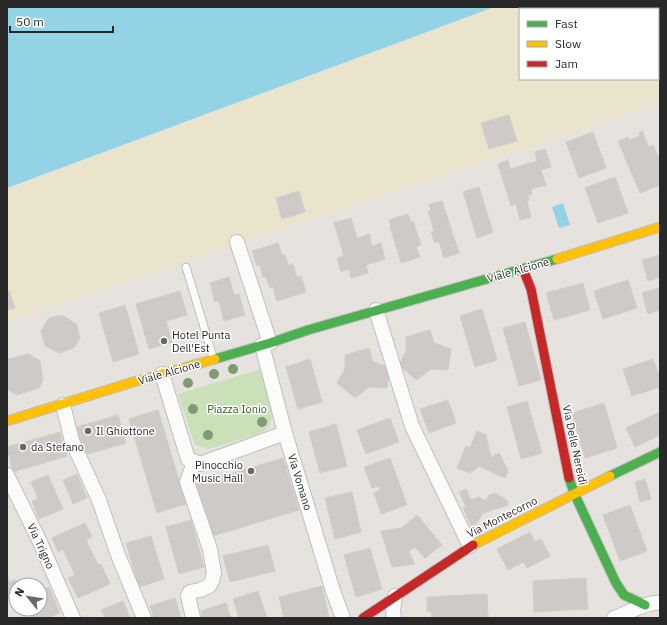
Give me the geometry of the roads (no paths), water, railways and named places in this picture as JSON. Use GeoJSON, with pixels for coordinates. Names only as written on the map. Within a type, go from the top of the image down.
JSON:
{"type":"FeatureCollection","features":[{"type":"Feature","properties":{"kind":"street","name":"Viale Alcione"},"geometry":{"type":"LineString","coordinates":[[7,421],[266,344],[308,330],[523,269],[660,227]]}},
{"type":"Feature","properties":{"kind":"street","name":"Via Vomano"},"geometry":{"type":"LineString","coordinates":[[237,242],[266,344],[285,433],[333,591],[343,618]]}},
{"type":"Feature","properties":{"kind":"street","name":"Via Delle Nereidi"},"geometry":{"type":"LineString","coordinates":[[523,269],[531,289],[574,493],[616,583],[624,595],[645,605]]}},
{"type":"Feature","properties":{"kind":"street"},"geometry":{"type":"LineString","coordinates":[[376,310],[412,426],[470,546]]}},
{"type":"Feature","properties":{"kind":"street"},"geometry":{"type":"LineString","coordinates":[[162,374],[188,459],[194,462],[200,464],[285,433]]}},
{"type":"Feature","properties":{"kind":"street"},"geometry":{"type":"LineString","coordinates":[[63,405],[72,441],[99,500],[118,555],[144,618]]}},
{"type":"Feature","properties":{"kind":"street","name":"Via Montecorno"},"geometry":{"type":"LineString","coordinates":[[363,618],[470,546],[574,493],[660,452]]}},
{"type":"Feature","properties":{"kind":"street"},"geometry":{"type":"LineString","coordinates":[[193,618],[188,596],[190,592],[209,586],[214,573],[210,549],[187,482],[194,462]]}},
{"type":"Feature","properties":{"kind":"street","name":"Via Trigno"},"geometry":{"type":"LineString","coordinates":[[7,475],[40,542],[73,618]]}},
{"type":"Feature","properties":{"kind":"street"},"geometry":{"type":"LineString","coordinates":[[394,618],[393,611],[395,596]]}},
{"type":"Feature","properties":{"kind":"street"},"geometry":{"type":"LineString","coordinates":[[614,618],[654,602],[660,603]]}},
{"type":"Feature","properties":{"kind":"lane"},"geometry":{"type":"LineString","coordinates":[[186,267],[213,360]]}},
{"type":"Feature","properties":{"kind":"water"},"geometry":{"type":"Polygon","coordinates":[[[7,7],[494,7],[7,188],[7,7]]]}},
{"type":"Feature","properties":{"kind":"water"},"geometry":{"type":"Polygon","coordinates":[[[563,203],[570,225],[559,228],[552,207],[563,203]]]}},
{"type":"Feature","properties":{"kind":"place","name":"Hotel Punta Dell'Est"},"geometry":{"type":"Point","coordinates":[164,341]}},
{"type":"Feature","properties":{"kind":"place","name":"Il Ghiottone"},"geometry":{"type":"Point","coordinates":[88,431]}},
{"type":"Feature","properties":{"kind":"place","name":"da Stefano"},"geometry":{"type":"Point","coordinates":[23,447]}},
{"type":"Feature","properties":{"kind":"place","name":"Pinocchio Music Hall"},"geometry":{"type":"Point","coordinates":[251,471]}},
{"type":"Feature","properties":{"kind":"park label","name":"Piazza Ionio"},"geometry":{"type":"Point","coordinates":[237,409]}}]}
